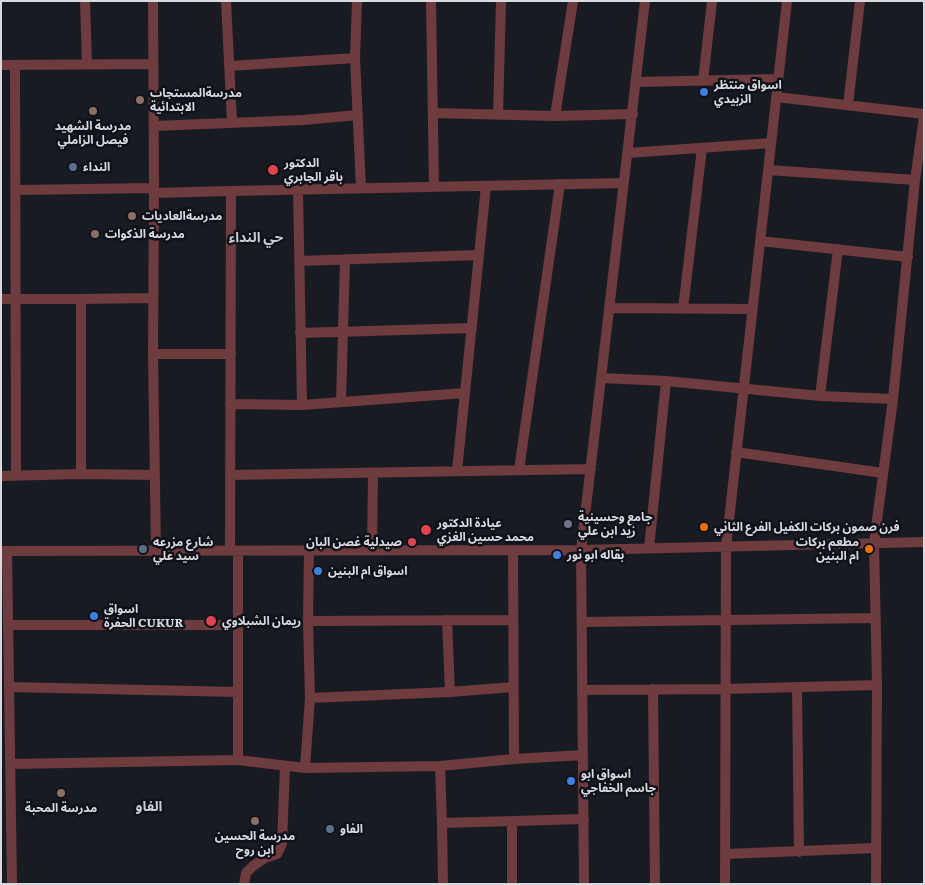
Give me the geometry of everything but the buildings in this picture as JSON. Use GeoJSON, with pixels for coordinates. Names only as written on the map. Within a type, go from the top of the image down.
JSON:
{"type":"FeatureCollection","features":[{"type":"Feature","properties":{"kind":"street"},"geometry":{"type":"LineString","coordinates":[[85,1],[86,64]]}},
{"type":"Feature","properties":{"kind":"street"},"geometry":{"type":"LineString","coordinates":[[153,1],[153,354],[156,551]]}},
{"type":"Feature","properties":{"kind":"street"},"geometry":{"type":"LineString","coordinates":[[226,1],[232,122]]}},
{"type":"Feature","properties":{"kind":"street"},"geometry":{"type":"LineString","coordinates":[[357,1],[355,58],[361,188]]}},
{"type":"Feature","properties":{"kind":"street"},"geometry":{"type":"LineString","coordinates":[[432,1],[434,187]]}},
{"type":"Feature","properties":{"kind":"street"},"geometry":{"type":"LineString","coordinates":[[498,115],[501,1]]}},
{"type":"Feature","properties":{"kind":"street"},"geometry":{"type":"LineString","coordinates":[[555,116],[573,1]]}},
{"type":"Feature","properties":{"kind":"street"},"geometry":{"type":"LineString","coordinates":[[584,884],[581,550],[645,1]]}},
{"type":"Feature","properties":{"kind":"street"},"geometry":{"type":"LineString","coordinates":[[704,81],[712,1]]}},
{"type":"Feature","properties":{"kind":"street"},"geometry":{"type":"LineString","coordinates":[[725,884],[726,547],[787,1]]}},
{"type":"Feature","properties":{"kind":"street"},"geometry":{"type":"LineString","coordinates":[[848,105],[860,1]]}},
{"type":"Feature","properties":{"kind":"street"},"geometry":{"type":"LineString","coordinates":[[229,66],[355,58]]}},
{"type":"Feature","properties":{"kind":"street"},"geometry":{"type":"LineString","coordinates":[[1,65],[152,64]]}},
{"type":"Feature","properties":{"kind":"street"},"geometry":{"type":"LineString","coordinates":[[15,65],[16,476]]}},
{"type":"Feature","properties":{"kind":"street"},"geometry":{"type":"LineString","coordinates":[[636,82],[778,79]]}},
{"type":"Feature","properties":{"kind":"street"},"geometry":{"type":"LineString","coordinates":[[776,97],[924,115],[893,399],[874,543],[877,685],[876,884]]}},
{"type":"Feature","properties":{"kind":"street"},"geometry":{"type":"LineString","coordinates":[[433,113],[555,116],[633,114]]}},
{"type":"Feature","properties":{"kind":"street"},"geometry":{"type":"LineString","coordinates":[[154,126],[303,120],[358,115]]}},
{"type":"Feature","properties":{"kind":"street"},"geometry":{"type":"LineString","coordinates":[[628,153],[771,143]]}},
{"type":"Feature","properties":{"kind":"street"},"geometry":{"type":"LineString","coordinates":[[683,309],[702,148]]}},
{"type":"Feature","properties":{"kind":"street"},"geometry":{"type":"LineString","coordinates":[[768,170],[916,180]]}},
{"type":"Feature","properties":{"kind":"street"},"geometry":{"type":"LineString","coordinates":[[16,190],[231,190],[624,183]]}},
{"type":"Feature","properties":{"kind":"street"},"geometry":{"type":"LineString","coordinates":[[519,470],[560,184]]}},
{"type":"Feature","properties":{"kind":"street"},"geometry":{"type":"LineString","coordinates":[[457,471],[486,186]]}},
{"type":"Feature","properties":{"kind":"street"},"geometry":{"type":"LineString","coordinates":[[298,189],[302,405]]}},
{"type":"Feature","properties":{"kind":"street"},"geometry":{"type":"LineString","coordinates":[[231,190],[230,475],[238,625],[238,760]]}},
{"type":"Feature","properties":{"kind":"street"},"geometry":{"type":"LineString","coordinates":[[760,241],[908,256]]}},
{"type":"Feature","properties":{"kind":"street"},"geometry":{"type":"LineString","coordinates":[[820,396],[838,249]]}},
{"type":"Feature","properties":{"kind":"street"},"geometry":{"type":"LineString","coordinates":[[299,260],[479,255]]}},
{"type":"Feature","properties":{"kind":"street"},"geometry":{"type":"LineString","coordinates":[[341,402],[344,259]]}},
{"type":"Feature","properties":{"kind":"street"},"geometry":{"type":"LineString","coordinates":[[1,299],[154,298]]}},
{"type":"Feature","properties":{"kind":"street"},"geometry":{"type":"LineString","coordinates":[[81,299],[81,474]]}},
{"type":"Feature","properties":{"kind":"street"},"geometry":{"type":"LineString","coordinates":[[610,308],[752,309]]}},
{"type":"Feature","properties":{"kind":"street"},"geometry":{"type":"LineString","coordinates":[[300,333],[472,328]]}},
{"type":"Feature","properties":{"kind":"street"},"geometry":{"type":"LineString","coordinates":[[153,354],[231,354]]}},
{"type":"Feature","properties":{"kind":"street"},"geometry":{"type":"LineString","coordinates":[[601,378],[666,381],[820,396],[893,399]]}},
{"type":"Feature","properties":{"kind":"street"},"geometry":{"type":"LineString","coordinates":[[649,548],[666,381]]}},
{"type":"Feature","properties":{"kind":"street"},"geometry":{"type":"LineString","coordinates":[[230,404],[302,405],[465,393]]}},
{"type":"Feature","properties":{"kind":"street"},"geometry":{"type":"LineString","coordinates":[[736,452],[884,473]]}},
{"type":"Feature","properties":{"kind":"street"},"geometry":{"type":"LineString","coordinates":[[230,475],[591,469]]}},
{"type":"Feature","properties":{"kind":"street"},"geometry":{"type":"LineString","coordinates":[[372,550],[373,473]]}},
{"type":"Feature","properties":{"kind":"street"},"geometry":{"type":"LineString","coordinates":[[1,476],[155,475]]}},
{"type":"Feature","properties":{"kind":"street"},"geometry":{"type":"LineString","coordinates":[[12,884],[8,625],[4,551],[581,550],[924,542]]}},
{"type":"Feature","properties":{"kind":"street"},"geometry":{"type":"LineString","coordinates":[[305,768],[310,698],[308,621],[310,550]]}},
{"type":"Feature","properties":{"kind":"street"},"geometry":{"type":"LineString","coordinates":[[512,550],[514,759]]}},
{"type":"Feature","properties":{"kind":"street"},"geometry":{"type":"LineString","coordinates":[[582,622],[876,618]]}},
{"type":"Feature","properties":{"kind":"street"},"geometry":{"type":"LineString","coordinates":[[447,620],[450,692]]}},
{"type":"Feature","properties":{"kind":"street"},"geometry":{"type":"LineString","coordinates":[[308,621],[513,620]]}},
{"type":"Feature","properties":{"kind":"street"},"geometry":{"type":"LineString","coordinates":[[8,625],[238,625]]}},
{"type":"Feature","properties":{"kind":"street"},"geometry":{"type":"LineString","coordinates":[[582,690],[877,685]]}},
{"type":"Feature","properties":{"kind":"street"},"geometry":{"type":"LineString","coordinates":[[9,687],[238,692]]}},
{"type":"Feature","properties":{"kind":"street"},"geometry":{"type":"LineString","coordinates":[[310,698],[450,692],[514,687]]}},
{"type":"Feature","properties":{"kind":"street"},"geometry":{"type":"LineString","coordinates":[[797,687],[799,852]]}},
{"type":"Feature","properties":{"kind":"street"},"geometry":{"type":"LineString","coordinates":[[653,689],[655,884]]}},
{"type":"Feature","properties":{"kind":"street"},"geometry":{"type":"LineString","coordinates":[[10,764],[238,760],[305,768],[440,766],[583,755]]}},
{"type":"Feature","properties":{"kind":"street"},"geometry":{"type":"LineString","coordinates":[[244,884],[246,873],[252,866],[265,858],[277,854],[282,844],[285,766]]}},
{"type":"Feature","properties":{"kind":"street"},"geometry":{"type":"LineString","coordinates":[[440,766],[443,884]]}},
{"type":"Feature","properties":{"kind":"street"},"geometry":{"type":"LineString","coordinates":[[442,823],[584,819]]}},
{"type":"Feature","properties":{"kind":"street"},"geometry":{"type":"LineString","coordinates":[[512,821],[512,884]]}},
{"type":"Feature","properties":{"kind":"street"},"geometry":{"type":"LineString","coordinates":[[726,854],[876,848]]}},
{"type":"Feature","properties":{"kind":"place","name":"اسواق منتظر الزبيدي"},"geometry":{"type":"Point","coordinates":[704,92]}},
{"type":"Feature","properties":{"kind":"place","name":"مدرسةالمستجاب الابتدائية"},"geometry":{"type":"Point","coordinates":[140,100]}},
{"type":"Feature","properties":{"kind":"place","name":"مدرسة الشهيد فيصل الزاملي"},"geometry":{"type":"Point","coordinates":[93,111]}},
{"type":"Feature","properties":{"kind":"place","name":"النداء"},"geometry":{"type":"Point","coordinates":[73,167]}},
{"type":"Feature","properties":{"kind":"place","name":"الدكتور باقر الجابري"},"geometry":{"type":"Point","coordinates":[273,170]}},
{"type":"Feature","properties":{"kind":"place","name":"مدرسةالعاديات"},"geometry":{"type":"Point","coordinates":[132,216]}},
{"type":"Feature","properties":{"kind":"place","name":"مدرسة الذكوات"},"geometry":{"type":"Point","coordinates":[95,234]}},
{"type":"Feature","properties":{"kind":"place","name":"جامع وحسينية زيد ابن علي"},"geometry":{"type":"Point","coordinates":[568,524]}},
{"type":"Feature","properties":{"kind":"place","name":"فرن صمون بركات الكفيل الفرع الثاني"},"geometry":{"type":"Point","coordinates":[704,527]}},
{"type":"Feature","properties":{"kind":"place","name":"عيادة الدكتور محمد حسين الغزي"},"geometry":{"type":"Point","coordinates":[426,530]}},
{"type":"Feature","properties":{"kind":"place","name":"صيدلية غصن البان"},"geometry":{"type":"Point","coordinates":[412,542]}},
{"type":"Feature","properties":{"kind":"place","name":"شارع مزرعه سيد علي"},"geometry":{"type":"Point","coordinates":[143,549]}},
{"type":"Feature","properties":{"kind":"place","name":"مطعم برکات ام البنین"},"geometry":{"type":"Point","coordinates":[869,549]}},
{"type":"Feature","properties":{"kind":"place","name":"بقاله ابو نور"},"geometry":{"type":"Point","coordinates":[557,555]}},
{"type":"Feature","properties":{"kind":"place","name":"اسواق ام البنين"},"geometry":{"type":"Point","coordinates":[318,571]}},
{"type":"Feature","properties":{"kind":"place","name":"اسواق الحفرة CUKUR"},"geometry":{"type":"Point","coordinates":[94,616]}},
{"type":"Feature","properties":{"kind":"place","name":"ريمان الشبلاوي"},"geometry":{"type":"Point","coordinates":[211,621]}},
{"type":"Feature","properties":{"kind":"place","name":"اسواق ابو جاسم الخفاجي"},"geometry":{"type":"Point","coordinates":[571,781]}},
{"type":"Feature","properties":{"kind":"place","name":"مدرسة المحبة"},"geometry":{"type":"Point","coordinates":[61,793]}},
{"type":"Feature","properties":{"kind":"place","name":"مدرسة الحسين ابن روح"},"geometry":{"type":"Point","coordinates":[255,821]}},
{"type":"Feature","properties":{"kind":"place","name":"الفاو"},"geometry":{"type":"Point","coordinates":[330,829]}},
{"type":"Feature","properties":{"kind":"district","name":"حي النداء"},"geometry":{"type":"Point","coordinates":[256,238]}},
{"type":"Feature","properties":{"kind":"district","name":"الفاو"},"geometry":{"type":"Point","coordinates":[149,807]}}]}
